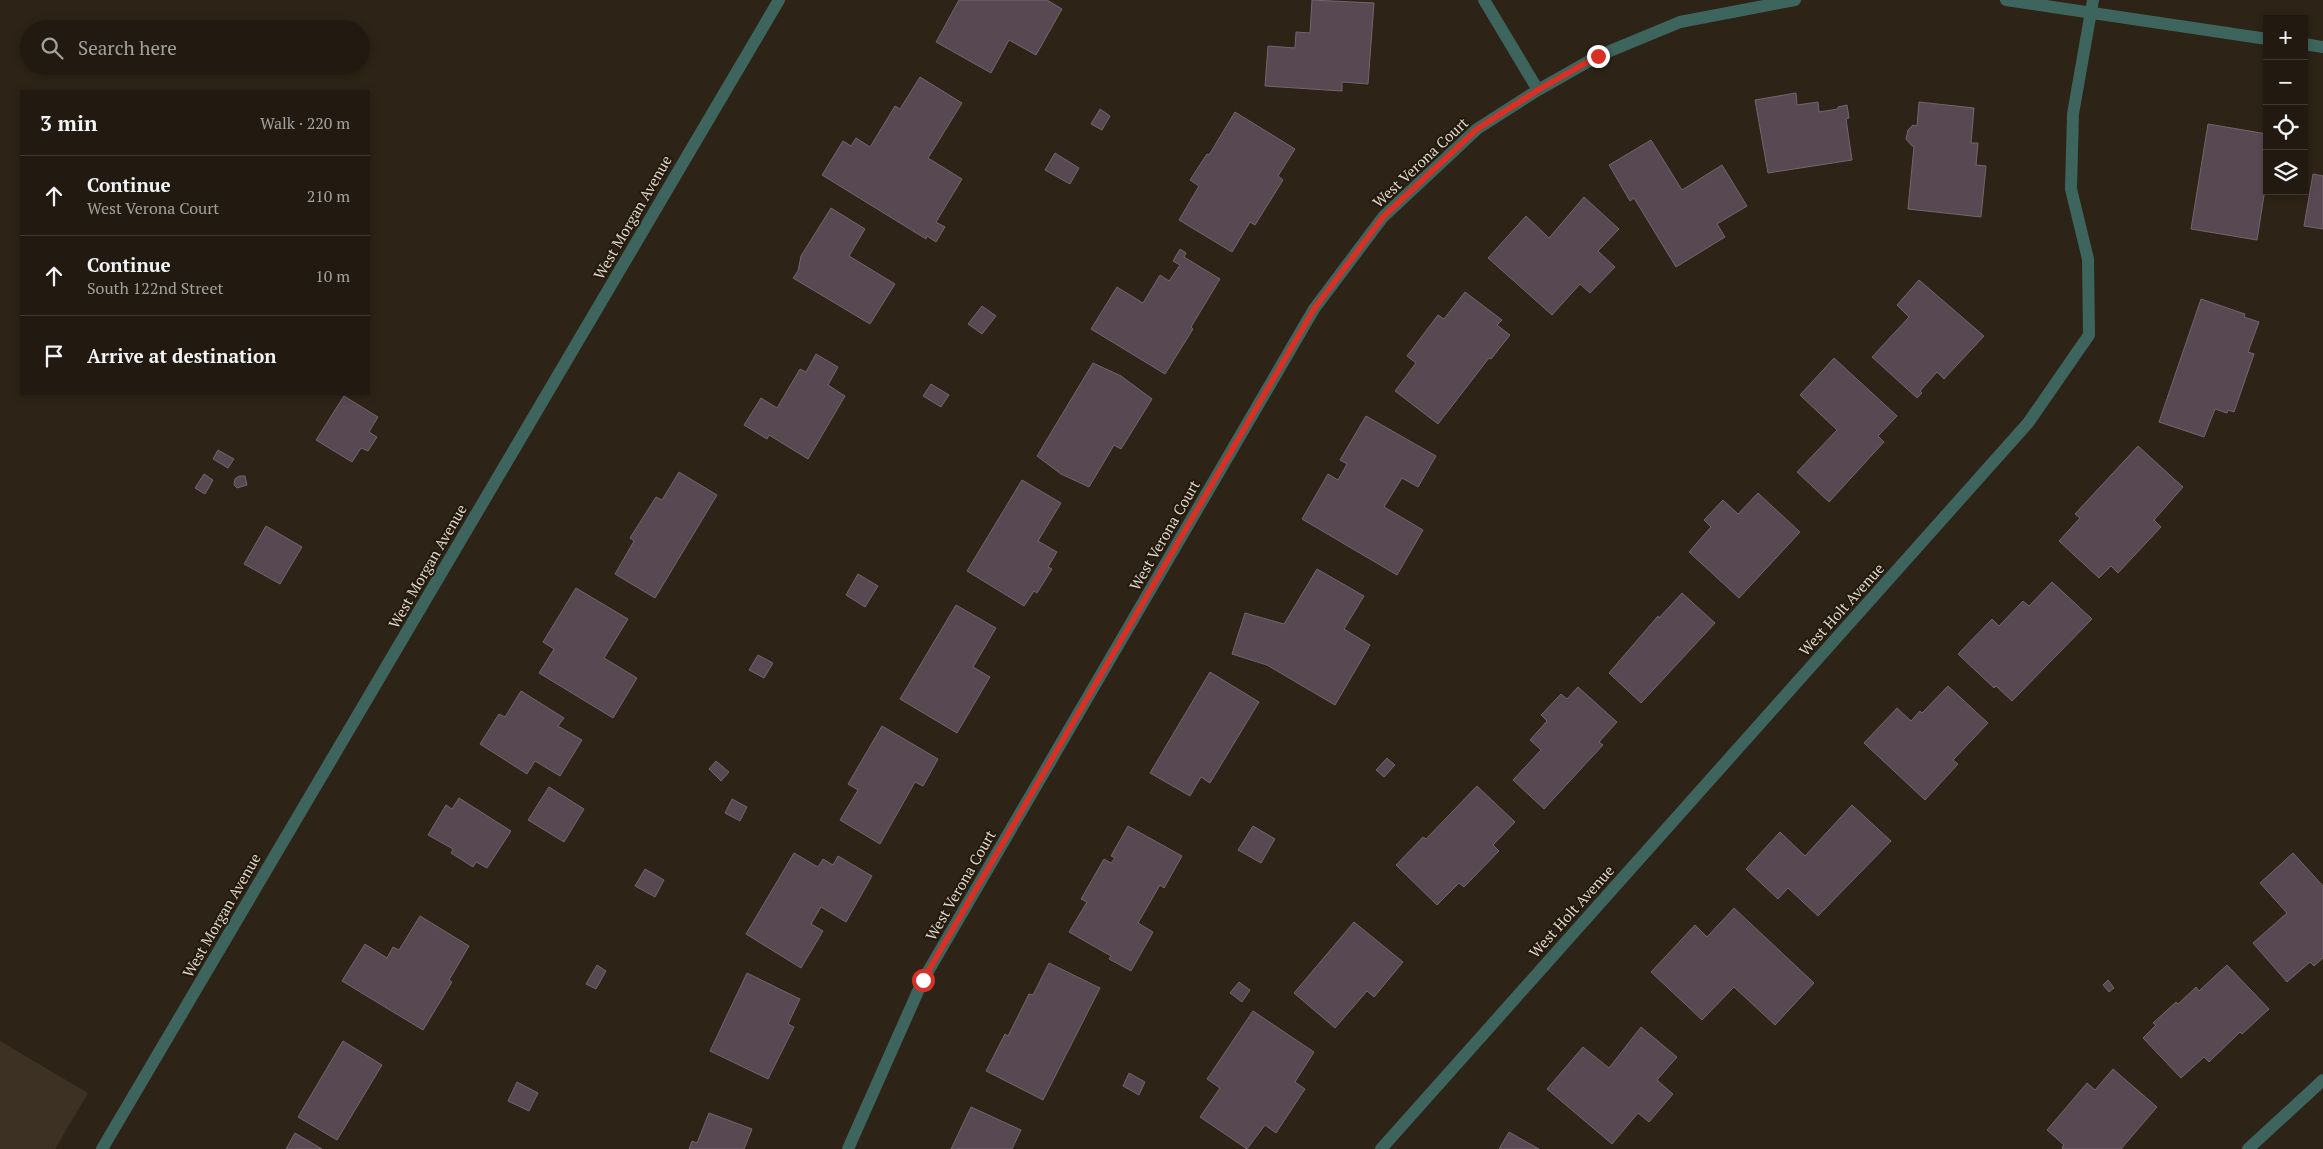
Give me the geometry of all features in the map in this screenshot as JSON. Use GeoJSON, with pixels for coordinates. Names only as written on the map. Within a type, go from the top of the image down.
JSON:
{"type":"FeatureCollection","features":[{"type":"Feature","properties":{"kind":"street","name":"West Morgan Avenue"},"geometry":{"type":"LineString","coordinates":[[102,1149],[779,0]]}},
{"type":"Feature","properties":{"kind":"street"},"geometry":{"type":"LineString","coordinates":[[1484,0],[1538,90]]}},
{"type":"Feature","properties":{"kind":"street","name":"West Verona Court"},"geometry":{"type":"LineString","coordinates":[[848,1149],[923,980],[1314,309],[1383,217],[1477,129],[1538,90],[1598,56],[1680,22],[1795,0]]}},
{"type":"Feature","properties":{"kind":"street"},"geometry":{"type":"LineString","coordinates":[[2006,0],[2093,6],[2263,37]]}},
{"type":"Feature","properties":{"kind":"street","name":"West Holt Avenue"},"geometry":{"type":"LineString","coordinates":[[1381,1149],[2028,423],[2089,336],[2088,259],[2071,189],[2073,114],[2093,6]]}},
{"type":"Feature","properties":{"kind":"street"},"geometry":{"type":"LineString","coordinates":[[2308,45],[2323,47]]}},
{"type":"Feature","properties":{"kind":"street"},"geometry":{"type":"LineString","coordinates":[[2248,1149],[2323,1080]]}},
{"type":"Feature","properties":{"kind":"shaded area"},"geometry":{"type":"Polygon","coordinates":[[[0,1041],[88,1093],[55,1149],[0,1149],[0,1041]]]}},
{"type":"Feature","properties":{"kind":"building"},"geometry":{"type":"Polygon","coordinates":[[[959,0],[1047,0],[1062,9],[1036,55],[1009,40],[991,73],[936,42],[959,0]]]}},
{"type":"Feature","properties":{"kind":"building"},"geometry":{"type":"Polygon","coordinates":[[[1312,0],[1374,3],[1368,84],[1342,82],[1342,91],[1265,86],[1268,46],[1295,48],[1296,32],[1310,33],[1312,0]]]}},
{"type":"Feature","properties":{"kind":"building"},"geometry":{"type":"Polygon","coordinates":[[[920,77],[962,103],[928,158],[962,179],[936,222],[945,227],[936,242],[927,236],[926,239],[822,175],[843,141],[851,146],[856,138],[870,147],[895,106],[900,109],[920,77]]]}},
{"type":"Feature","properties":{"kind":"building"},"geometry":{"type":"Polygon","coordinates":[[[1796,93],[1797,105],[1818,102],[1819,112],[1838,109],[1838,107],[1847,105],[1849,118],[1846,119],[1852,160],[1768,173],[1755,100],[1796,93]]]}},
{"type":"Feature","properties":{"kind":"building"},"geometry":{"type":"Polygon","coordinates":[[[1919,102],[1974,108],[1971,143],[1978,143],[1976,165],[1986,166],[1981,217],[1908,209],[1914,146],[1906,139],[1908,130],[1913,125],[1917,126],[1919,102]]]}},
{"type":"Feature","properties":{"kind":"building"},"geometry":{"type":"Polygon","coordinates":[[[1100,109],[1110,116],[1102,130],[1091,124],[1100,109]]]}},
{"type":"Feature","properties":{"kind":"building"},"geometry":{"type":"Polygon","coordinates":[[[1235,112],[1295,149],[1278,176],[1283,180],[1255,225],[1250,222],[1232,252],[1179,220],[1199,186],[1190,180],[1207,154],[1209,155],[1235,112]]]}},
{"type":"Feature","properties":{"kind":"building"},"geometry":{"type":"Polygon","coordinates":[[[2208,124],[2263,133],[2264,195],[2257,240],[2191,229],[2208,124]]]}},
{"type":"Feature","properties":{"kind":"building"},"geometry":{"type":"Polygon","coordinates":[[[1651,140],[1682,190],[1722,165],[1747,206],[1717,224],[1725,237],[1676,267],[1634,198],[1630,201],[1609,165],[1651,140]]]}},
{"type":"Feature","properties":{"kind":"building"},"geometry":{"type":"Polygon","coordinates":[[[1055,153],[1079,168],[1070,184],[1045,170],[1055,153]]]}},
{"type":"Feature","properties":{"kind":"building"},"geometry":{"type":"Polygon","coordinates":[[[2313,174],[2323,176],[2323,229],[2304,226],[2313,174]]]}},
{"type":"Feature","properties":{"kind":"building"},"geometry":{"type":"Polygon","coordinates":[[[1584,197],[1619,229],[1598,251],[1615,267],[1590,293],[1580,284],[1552,315],[1488,258],[1526,216],[1549,238],[1584,197]]]}},
{"type":"Feature","properties":{"kind":"building"},"geometry":{"type":"Polygon","coordinates":[[[831,208],[865,229],[849,256],[895,284],[870,324],[793,278],[798,271],[801,256],[831,208]]]}},
{"type":"Feature","properties":{"kind":"building"},"geometry":{"type":"Polygon","coordinates":[[[1180,249],[1186,253],[1184,257],[1220,279],[1191,327],[1193,329],[1165,374],[1091,329],[1117,287],[1143,303],[1160,275],[1169,281],[1180,265],[1173,261],[1180,249]]]}},
{"type":"Feature","properties":{"kind":"building"},"geometry":{"type":"Polygon","coordinates":[[[1919,280],[1984,336],[1944,379],[1937,372],[1920,391],[1922,393],[1917,398],[1872,357],[1909,317],[1897,305],[1919,280]]]}},
{"type":"Feature","properties":{"kind":"building"},"geometry":{"type":"Polygon","coordinates":[[[1465,292],[1502,320],[1497,325],[1510,335],[1491,359],[1489,358],[1438,424],[1395,391],[1416,363],[1407,356],[1438,315],[1444,319],[1465,292]]]}},
{"type":"Feature","properties":{"kind":"building"},"geometry":{"type":"Polygon","coordinates":[[[2201,299],[2245,314],[2244,317],[2259,322],[2248,352],[2254,354],[2234,412],[2228,410],[2227,413],[2215,409],[2204,437],[2159,422],[2201,299]]]}},
{"type":"Feature","properties":{"kind":"building"},"geometry":{"type":"Polygon","coordinates":[[[982,306],[996,316],[982,334],[968,324],[982,306]]]}},
{"type":"Feature","properties":{"kind":"building"},"geometry":{"type":"Polygon","coordinates":[[[816,354],[838,367],[828,385],[845,396],[808,459],[769,435],[767,439],[744,425],[761,398],[777,408],[800,369],[806,372],[816,354]]]}},
{"type":"Feature","properties":{"kind":"building"},"geometry":{"type":"Polygon","coordinates":[[[1834,358],[1897,416],[1878,436],[1884,442],[1829,502],[1797,472],[1837,430],[1800,395],[1834,358]]]}},
{"type":"Feature","properties":{"kind":"building"},"geometry":{"type":"Polygon","coordinates":[[[1093,363],[1121,376],[1152,399],[1121,449],[1114,445],[1089,487],[1061,474],[1037,456],[1093,363]]]}},
{"type":"Feature","properties":{"kind":"building"},"geometry":{"type":"Polygon","coordinates":[[[931,384],[949,395],[941,407],[923,396],[931,384]]]}},
{"type":"Feature","properties":{"kind":"building"},"geometry":{"type":"Polygon","coordinates":[[[344,396],[378,417],[369,432],[377,437],[368,451],[361,448],[352,462],[316,440],[344,396]]]}},
{"type":"Feature","properties":{"kind":"building"},"geometry":{"type":"Polygon","coordinates":[[[1366,416],[1436,456],[1418,487],[1402,478],[1384,507],[1423,530],[1397,575],[1302,519],[1328,474],[1338,480],[1347,464],[1340,460],[1366,416]]]}},
{"type":"Feature","properties":{"kind":"building"},"geometry":{"type":"Polygon","coordinates":[[[2138,446],[2183,487],[2154,520],[2161,527],[2118,573],[2111,566],[2099,578],[2059,541],[2080,518],[2075,514],[2138,446]]]}},
{"type":"Feature","properties":{"kind":"building"},"geometry":{"type":"Polygon","coordinates":[[[218,450],[234,459],[228,468],[213,459],[218,450]]]}},
{"type":"Feature","properties":{"kind":"building"},"geometry":{"type":"Polygon","coordinates":[[[679,472],[717,495],[655,598],[615,574],[634,541],[630,538],[656,497],[662,500],[679,472]]]}},
{"type":"Feature","properties":{"kind":"building"},"geometry":{"type":"Polygon","coordinates":[[[204,474],[213,480],[205,494],[195,488],[204,474]]]}},
{"type":"Feature","properties":{"kind":"building"},"geometry":{"type":"Polygon","coordinates":[[[239,476],[245,476],[247,485],[237,488],[234,485],[235,479],[239,476]]]}},
{"type":"Feature","properties":{"kind":"building"},"geometry":{"type":"Polygon","coordinates":[[[1022,480],[1061,503],[1038,541],[1057,552],[1048,567],[1052,569],[1037,593],[1034,591],[1024,606],[967,571],[1022,480]]]}},
{"type":"Feature","properties":{"kind":"building"},"geometry":{"type":"Polygon","coordinates":[[[1758,493],[1800,532],[1739,598],[1689,552],[1711,527],[1704,520],[1723,500],[1738,514],[1758,493]]]}},
{"type":"Feature","properties":{"kind":"building"},"geometry":{"type":"Polygon","coordinates":[[[266,526],[302,547],[280,584],[244,564],[266,526]]]}},
{"type":"Feature","properties":{"kind":"building"},"geometry":{"type":"Polygon","coordinates":[[[1317,569],[1364,596],[1344,629],[1370,645],[1335,705],[1267,665],[1232,654],[1245,613],[1284,624],[1317,569]]]}},
{"type":"Feature","properties":{"kind":"building"},"geometry":{"type":"Polygon","coordinates":[[[858,574],[878,586],[865,607],[846,595],[858,574]]]}},
{"type":"Feature","properties":{"kind":"building"},"geometry":{"type":"Polygon","coordinates":[[[2052,582],[2092,619],[2012,701],[1996,686],[1994,688],[1958,654],[1992,619],[1999,626],[2023,601],[2029,606],[2052,582]]]}},
{"type":"Feature","properties":{"kind":"building"},"geometry":{"type":"Polygon","coordinates":[[[576,588],[628,619],[604,658],[637,678],[613,718],[539,673],[554,649],[543,642],[576,588]]]}},
{"type":"Feature","properties":{"kind":"building"},"geometry":{"type":"Polygon","coordinates":[[[1682,593],[1715,623],[1641,703],[1609,673],[1658,616],[1659,618],[1682,593]]]}},
{"type":"Feature","properties":{"kind":"building"},"geometry":{"type":"Polygon","coordinates":[[[956,605],[996,628],[973,667],[990,677],[957,733],[900,699],[956,605]]]}},
{"type":"Feature","properties":{"kind":"building"},"geometry":{"type":"Polygon","coordinates":[[[758,655],[773,663],[764,678],[749,670],[758,655]]]}},
{"type":"Feature","properties":{"kind":"building"},"geometry":{"type":"Polygon","coordinates":[[[1210,672],[1259,702],[1210,783],[1201,777],[1190,796],[1150,773],[1210,672]]]}},
{"type":"Feature","properties":{"kind":"building"},"geometry":{"type":"Polygon","coordinates":[[[1948,686],[1988,723],[1953,760],[1958,764],[1925,800],[1864,743],[1897,708],[1911,721],[1920,711],[1922,713],[1948,686]]]}},
{"type":"Feature","properties":{"kind":"building"},"geometry":{"type":"Polygon","coordinates":[[[1578,687],[1617,722],[1599,742],[1603,745],[1544,809],[1513,780],[1541,750],[1530,740],[1547,721],[1541,715],[1561,694],[1567,699],[1578,687]]]}},
{"type":"Feature","properties":{"kind":"building"},"geometry":{"type":"Polygon","coordinates":[[[521,691],[564,718],[558,726],[582,740],[560,776],[535,761],[527,774],[480,744],[499,714],[505,717],[521,691]]]}},
{"type":"Feature","properties":{"kind":"building"},"geometry":{"type":"Polygon","coordinates":[[[882,726],[938,759],[923,786],[915,782],[880,844],[840,820],[858,790],[848,784],[882,726]]]}},
{"type":"Feature","properties":{"kind":"building"},"geometry":{"type":"Polygon","coordinates":[[[1387,758],[1395,765],[1384,777],[1376,770],[1387,758]]]}},
{"type":"Feature","properties":{"kind":"building"},"geometry":{"type":"Polygon","coordinates":[[[716,761],[729,772],[721,781],[709,769],[716,761]]]}},
{"type":"Feature","properties":{"kind":"building"},"geometry":{"type":"Polygon","coordinates":[[[1477,786],[1515,822],[1493,845],[1499,851],[1464,887],[1459,883],[1437,905],[1396,865],[1423,837],[1426,839],[1477,786]]]}},
{"type":"Feature","properties":{"kind":"building"},"geometry":{"type":"Polygon","coordinates":[[[549,787],[584,809],[564,842],[528,820],[549,787]]]}},
{"type":"Feature","properties":{"kind":"building"},"geometry":{"type":"Polygon","coordinates":[[[459,798],[511,831],[487,868],[476,862],[473,867],[451,853],[453,849],[428,835],[446,805],[452,809],[459,798]]]}},
{"type":"Feature","properties":{"kind":"building"},"geometry":{"type":"Polygon","coordinates":[[[732,799],[747,807],[740,821],[725,813],[732,799]]]}},
{"type":"Feature","properties":{"kind":"building"},"geometry":{"type":"Polygon","coordinates":[[[1852,805],[1891,841],[1818,916],[1788,888],[1778,899],[1746,869],[1780,832],[1805,856],[1852,805]]]}},
{"type":"Feature","properties":{"kind":"building"},"geometry":{"type":"Polygon","coordinates":[[[1128,826],[1182,856],[1164,888],[1160,885],[1138,923],[1153,932],[1131,971],[1109,959],[1111,956],[1069,932],[1087,902],[1081,899],[1104,859],[1111,863],[1115,858],[1111,856],[1128,826]]]}},
{"type":"Feature","properties":{"kind":"building"},"geometry":{"type":"Polygon","coordinates":[[[1253,826],[1275,839],[1261,863],[1238,850],[1253,826]]]}},
{"type":"Feature","properties":{"kind":"building"},"geometry":{"type":"Polygon","coordinates":[[[794,853],[818,867],[823,859],[833,865],[838,856],[872,876],[846,922],[821,907],[811,924],[823,931],[801,968],[746,934],[794,853]]]}},
{"type":"Feature","properties":{"kind":"building"},"geometry":{"type":"Polygon","coordinates":[[[2293,853],[2323,886],[2323,958],[2314,966],[2310,962],[2287,982],[2253,943],[2287,913],[2260,883],[2293,853]]]}},
{"type":"Feature","properties":{"kind":"building"},"geometry":{"type":"Polygon","coordinates":[[[645,869],[664,880],[655,897],[635,886],[645,869]]]}},
{"type":"Feature","properties":{"kind":"building"},"geometry":{"type":"Polygon","coordinates":[[[1734,908],[1814,983],[1775,1025],[1734,987],[1702,1020],[1651,972],[1695,925],[1707,937],[1734,908]]]}},
{"type":"Feature","properties":{"kind":"building"},"geometry":{"type":"Polygon","coordinates":[[[420,916],[469,946],[449,980],[452,982],[423,1030],[342,981],[365,944],[387,958],[393,947],[399,950],[420,916]]]}},
{"type":"Feature","properties":{"kind":"building"},"geometry":{"type":"Polygon","coordinates":[[[1354,922],[1403,962],[1374,997],[1367,991],[1335,1028],[1294,993],[1354,922]]]}},
{"type":"Feature","properties":{"kind":"building"},"geometry":{"type":"Polygon","coordinates":[[[1049,963],[1100,988],[1043,1100],[986,1071],[1005,1034],[1008,1036],[1029,994],[1033,995],[1049,963]]]}},
{"type":"Feature","properties":{"kind":"building"},"geometry":{"type":"Polygon","coordinates":[[[597,965],[606,971],[596,989],[586,984],[597,965]]]}},
{"type":"Feature","properties":{"kind":"building"},"geometry":{"type":"Polygon","coordinates":[[[2227,965],[2269,1009],[2242,1034],[2240,1032],[2209,1062],[2204,1057],[2181,1078],[2143,1038],[2156,1025],[2153,1023],[2176,1002],[2178,1004],[2196,987],[2199,991],[2227,965]]]}},
{"type":"Feature","properties":{"kind":"building"},"geometry":{"type":"Polygon","coordinates":[[[747,973],[800,999],[788,1024],[794,1027],[768,1079],[710,1051],[747,973]]]}},
{"type":"Feature","properties":{"kind":"building"},"geometry":{"type":"Polygon","coordinates":[[[2108,980],[2114,988],[2109,992],[2103,985],[2108,980]]]}},
{"type":"Feature","properties":{"kind":"building"},"geometry":{"type":"Polygon","coordinates":[[[1239,982],[1250,990],[1242,1002],[1230,993],[1239,982]]]}},
{"type":"Feature","properties":{"kind":"building"},"geometry":{"type":"Polygon","coordinates":[[[1253,1011],[1314,1052],[1295,1082],[1305,1089],[1276,1133],[1265,1125],[1247,1149],[1200,1117],[1220,1088],[1207,1079],[1253,1011]]]}},
{"type":"Feature","properties":{"kind":"building"},"geometry":{"type":"Polygon","coordinates":[[[1641,1027],[1677,1057],[1657,1080],[1673,1094],[1649,1122],[1638,1113],[1612,1144],[1547,1089],[1583,1047],[1609,1068],[1641,1027]]]}},
{"type":"Feature","properties":{"kind":"building"},"geometry":{"type":"Polygon","coordinates":[[[343,1041],[382,1065],[337,1140],[298,1117],[343,1041]]]}},
{"type":"Feature","properties":{"kind":"building"},"geometry":{"type":"Polygon","coordinates":[[[2113,1069],[2157,1107],[2121,1149],[2063,1149],[2064,1145],[2047,1130],[2087,1083],[2095,1090],[2113,1069]]]}},
{"type":"Feature","properties":{"kind":"building"},"geometry":{"type":"Polygon","coordinates":[[[1129,1073],[1145,1082],[1139,1095],[1123,1086],[1129,1073]]]}},
{"type":"Feature","properties":{"kind":"building"},"geometry":{"type":"Polygon","coordinates":[[[517,1082],[538,1093],[529,1111],[508,1101],[517,1082]]]}},
{"type":"Feature","properties":{"kind":"building"},"geometry":{"type":"Polygon","coordinates":[[[971,1107],[1021,1130],[1012,1149],[951,1149],[971,1107]]]}},
{"type":"Feature","properties":{"kind":"building"},"geometry":{"type":"Polygon","coordinates":[[[709,1113],[752,1129],[744,1149],[689,1149],[692,1141],[697,1143],[709,1113]]]}},
{"type":"Feature","properties":{"kind":"building"},"geometry":{"type":"Polygon","coordinates":[[[1509,1132],[1539,1149],[1499,1149],[1509,1132]]]}},
{"type":"Feature","properties":{"kind":"building"},"geometry":{"type":"Polygon","coordinates":[[[295,1133],[322,1149],[286,1149],[295,1133]]]}},
{"type":"Feature","properties":{"kind":"route"},"geometry":{"type":"LineString","coordinates":[[923,980],[1314,309],[1383,217],[1477,129],[1538,90],[1598,56]]}}]}
